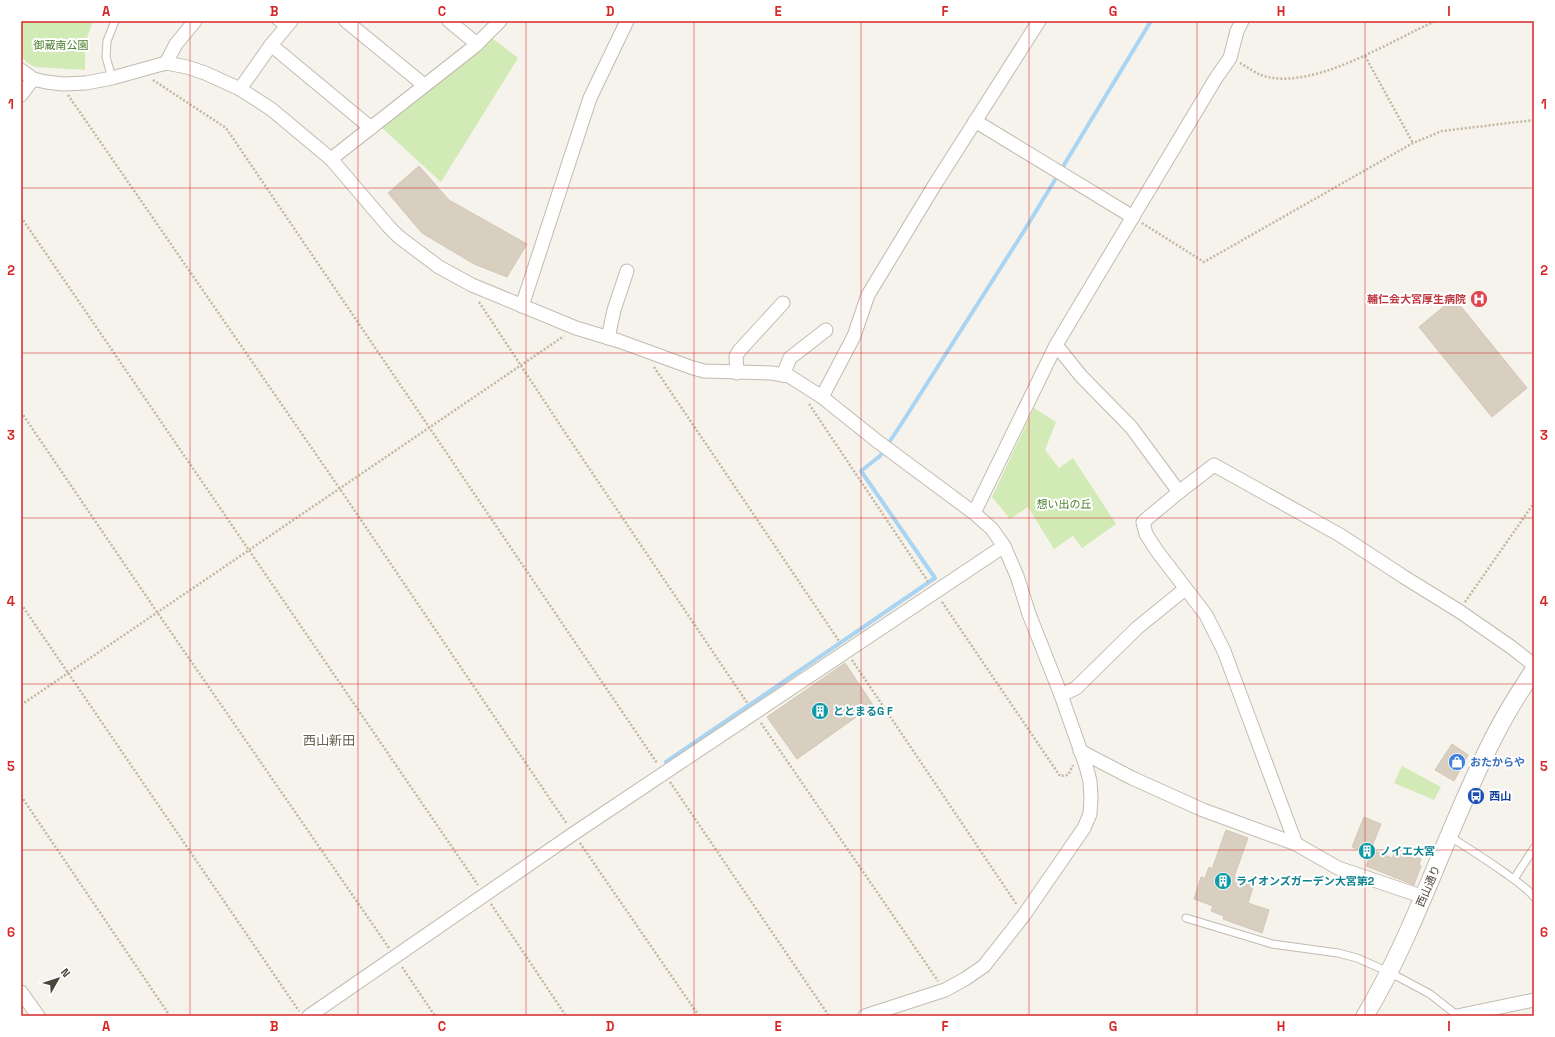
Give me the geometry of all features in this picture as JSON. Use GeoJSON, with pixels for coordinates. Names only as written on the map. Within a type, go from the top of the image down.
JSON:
{"type":"FeatureCollection","features":[{"type":"Feature","properties":{"kind":"street"},"geometry":{"type":"LineString","coordinates":[[166,63],[176,44],[195,21]]}},
{"type":"Feature","properties":{"kind":"street"},"geometry":{"type":"LineString","coordinates":[[346,21],[424,85]]}},
{"type":"Feature","properties":{"kind":"street"},"geometry":{"type":"LineString","coordinates":[[448,21],[477,44]]}},
{"type":"Feature","properties":{"kind":"street"},"geometry":{"type":"LineString","coordinates":[[331,159],[477,44],[500,21]]}},
{"type":"Feature","properties":{"kind":"street"},"geometry":{"type":"LineString","coordinates":[[522,306],[590,98],[627,21]]}},
{"type":"Feature","properties":{"kind":"street"},"geometry":{"type":"LineString","coordinates":[[822,397],[854,336],[868,295],[975,121],[1039,21]]}},
{"type":"Feature","properties":{"kind":"street"},"geometry":{"type":"LineString","coordinates":[[974,513],[1056,345],[1216,78],[1230,58],[1242,21]]}},
{"type":"Feature","properties":{"kind":"street"},"geometry":{"type":"LineString","coordinates":[[240,89],[271,45],[284,23]]}},
{"type":"Feature","properties":{"kind":"street"},"geometry":{"type":"LineString","coordinates":[[271,45],[371,128]]}},
{"type":"Feature","properties":{"kind":"street"},"geometry":{"type":"LineString","coordinates":[[21,70],[33,79],[63,84],[86,83],[112,78],[166,63],[199,71],[240,89],[271,109],[331,159],[389,227],[439,267],[472,286],[576,328],[704,371],[772,373],[789,376],[822,397],[877,441],[974,513],[992,530],[1004,546],[1017,576],[1029,614],[1061,695],[1090,781],[1090,814],[1084,828],[1024,915],[984,966],[945,990],[865,1016]]}},
{"type":"Feature","properties":{"kind":"street"},"geometry":{"type":"LineString","coordinates":[[21,95],[33,79]]}},
{"type":"Feature","properties":{"kind":"street"},"geometry":{"type":"LineString","coordinates":[[975,121],[1133,217]]}},
{"type":"Feature","properties":{"kind":"street"},"geometry":{"type":"LineString","coordinates":[[608,338],[614,310],[627,271]]}},
{"type":"Feature","properties":{"kind":"street"},"geometry":{"type":"LineString","coordinates":[[737,373],[736,356],[739,351],[783,303]]}},
{"type":"Feature","properties":{"kind":"street"},"geometry":{"type":"LineString","coordinates":[[783,375],[790,358],[826,330]]}},
{"type":"Feature","properties":{"kind":"street"},"geometry":{"type":"LineString","coordinates":[[1056,345],[1081,376],[1131,427],[1179,492]]}},
{"type":"Feature","properties":{"kind":"street"},"geometry":{"type":"LineString","coordinates":[[1296,844],[1224,651],[1206,615],[1185,589],[1146,534],[1143,522],[1214,465],[1340,535],[1404,577],[1459,610],[1534,665]]}},
{"type":"Feature","properties":{"kind":"street"},"geometry":{"type":"LineString","coordinates":[[309,1016],[574,834],[1004,546]]}},
{"type":"Feature","properties":{"kind":"street"},"geometry":{"type":"LineString","coordinates":[[1061,695],[1076,688],[1137,628],[1185,589]]}},
{"type":"Feature","properties":{"kind":"street","name":"西山通り"},"geometry":{"type":"LineString","coordinates":[[1365,1016],[1389,972],[1424,897],[1482,761],[1513,702],[1534,670]]}},
{"type":"Feature","properties":{"kind":"street"},"geometry":{"type":"LineString","coordinates":[[1080,751],[1132,778],[1203,810],[1296,844],[1338,868],[1424,897]]}},
{"type":"Feature","properties":{"kind":"street"},"geometry":{"type":"LineString","coordinates":[[21,992],[38,1016]]}},
{"type":"Feature","properties":{"kind":"street"},"geometry":{"type":"LineString","coordinates":[[1457,1016],[1533,1005]]}},
{"type":"Feature","properties":{"kind":"lane"},"geometry":{"type":"LineString","coordinates":[[112,78],[106,57],[107,41],[115,21]]}},
{"type":"Feature","properties":{"kind":"lane"},"geometry":{"type":"LineString","coordinates":[[1449,836],[1474,851],[1514,879],[1534,897]]}},
{"type":"Feature","properties":{"kind":"lane"},"geometry":{"type":"LineString","coordinates":[[1514,879],[1534,848]]}},
{"type":"Feature","properties":{"kind":"lane"},"geometry":{"type":"LineString","coordinates":[[1186,918],[1272,944],[1338,953],[1357,958],[1389,972],[1430,994],[1457,1016]]}},
{"type":"Feature","properties":{"kind":"path"},"geometry":{"type":"LineString","coordinates":[[1230,58],[1262,75],[1280,78],[1324,73],[1365,56],[1436,21]]}},
{"type":"Feature","properties":{"kind":"path"},"geometry":{"type":"LineString","coordinates":[[1365,56],[1413,143]]}},
{"type":"Feature","properties":{"kind":"path"},"geometry":{"type":"LineString","coordinates":[[140,71],[226,128],[829,1016]]}},
{"type":"Feature","properties":{"kind":"path"},"geometry":{"type":"LineString","coordinates":[[63,84],[65,90],[340,489],[699,1016]]}},
{"type":"Feature","properties":{"kind":"path"},"geometry":{"type":"LineString","coordinates":[[1133,217],[1204,262],[1413,143],[1442,131],[1534,120]]}},
{"type":"Feature","properties":{"kind":"path"},"geometry":{"type":"LineString","coordinates":[[21,217],[485,895],[566,1016]]}},
{"type":"Feature","properties":{"kind":"path"},"geometry":{"type":"LineString","coordinates":[[472,286],[474,295],[755,714],[945,990]]}},
{"type":"Feature","properties":{"kind":"path"},"geometry":{"type":"LineString","coordinates":[[21,705],[576,328]]}},
{"type":"Feature","properties":{"kind":"path"},"geometry":{"type":"LineString","coordinates":[[642,349],[1024,915]]}},
{"type":"Feature","properties":{"kind":"path"},"geometry":{"type":"LineString","coordinates":[[21,412],[435,1016]]}},
{"type":"Feature","properties":{"kind":"path"},"geometry":{"type":"LineString","coordinates":[[1459,610],[1534,503]]}},
{"type":"Feature","properties":{"kind":"path"},"geometry":{"type":"LineString","coordinates":[[21,604],[302,1016]]}},
{"type":"Feature","properties":{"kind":"path"},"geometry":{"type":"LineString","coordinates":[[21,796],[170,1016]]}},
{"type":"Feature","properties":{"kind":"green space","name":"御蔵南公園"},"geometry":{"type":"Polygon","coordinates":[[[21,21],[93,21],[85,43],[85,70],[35,67],[26,62],[21,55],[21,21]]]}},
{"type":"Feature","properties":{"kind":"green space"},"geometry":{"type":"Polygon","coordinates":[[[492,38],[518,58],[441,182],[381,127],[492,38]]]}},
{"type":"Feature","properties":{"kind":"green space","name":"想い出の丘"},"geometry":{"type":"Polygon","coordinates":[[[1034,408],[1056,422],[1045,450],[1059,468],[1073,458],[1116,524],[1082,548],[1073,536],[1054,549],[1028,507],[1010,519],[992,497],[1034,408]]]}},
{"type":"Feature","properties":{"kind":"green space"},"geometry":{"type":"Polygon","coordinates":[[[1402,766],[1441,787],[1434,800],[1394,783],[1402,766]]]}},
{"type":"Feature","properties":{"kind":"building"},"geometry":{"type":"Polygon","coordinates":[[[419,166],[449,200],[527,244],[507,277],[474,264],[422,233],[388,193],[419,166]]]}},
{"type":"Feature","properties":{"kind":"building"},"geometry":{"type":"Polygon","coordinates":[[[1454,298],[1527,388],[1492,417],[1419,327],[1454,298]]]}},
{"type":"Feature","properties":{"kind":"building","name":"ととまるG F"},"geometry":{"type":"Polygon","coordinates":[[[845,663],[873,705],[797,759],[767,717],[845,663]]]}},
{"type":"Feature","properties":{"kind":"building"},"geometry":{"type":"Polygon","coordinates":[[[1452,744],[1468,755],[1454,781],[1435,770],[1452,744]]]}},
{"type":"Feature","properties":{"kind":"building"},"geometry":{"type":"Polygon","coordinates":[[[1364,817],[1381,824],[1369,854],[1352,847],[1364,817]]]}},
{"type":"Feature","properties":{"kind":"building","name":"ライオンズガーデン大宮第2"},"geometry":{"type":"Polygon","coordinates":[[[1226,830],[1248,838],[1234,877],[1254,884],[1248,903],[1269,910],[1262,933],[1223,919],[1224,916],[1211,911],[1213,906],[1194,899],[1201,877],[1205,878],[1209,867],[1212,869],[1226,830]]]}},
{"type":"Feature","properties":{"kind":"building","name":"ノイエ大宮"},"geometry":{"type":"Polygon","coordinates":[[[1372,850],[1392,858],[1395,852],[1402,855],[1403,852],[1421,859],[1419,865],[1421,866],[1414,885],[1366,866],[1372,850]]]}},
{"type":"Feature","properties":{"kind":"waterway"},"geometry":{"type":"LineString","coordinates":[[666,762],[935,578],[861,471],[880,456],[900,426],[1024,231],[1151,21]]}},
{"type":"Feature","properties":{"kind":"place","name":"輔仁会大宮厚生病院"},"geometry":{"type":"Point","coordinates":[1479,299]}},
{"type":"Feature","properties":{"kind":"place","name":"ととまるG F"},"geometry":{"type":"Point","coordinates":[820,711]}},
{"type":"Feature","properties":{"kind":"place","name":"おたからや"},"geometry":{"type":"Point","coordinates":[1457,762]}},
{"type":"Feature","properties":{"kind":"place","name":"西山"},"geometry":{"type":"Point","coordinates":[1476,796]}},
{"type":"Feature","properties":{"kind":"place","name":"ノイエ大宮"},"geometry":{"type":"Point","coordinates":[1367,851]}},
{"type":"Feature","properties":{"kind":"place","name":"ライオンズガーデン大宮第2"},"geometry":{"type":"Point","coordinates":[1223,881]}},
{"type":"Feature","properties":{"kind":"district","name":"西山新田"},"geometry":{"type":"Point","coordinates":[329,740]}}]}
